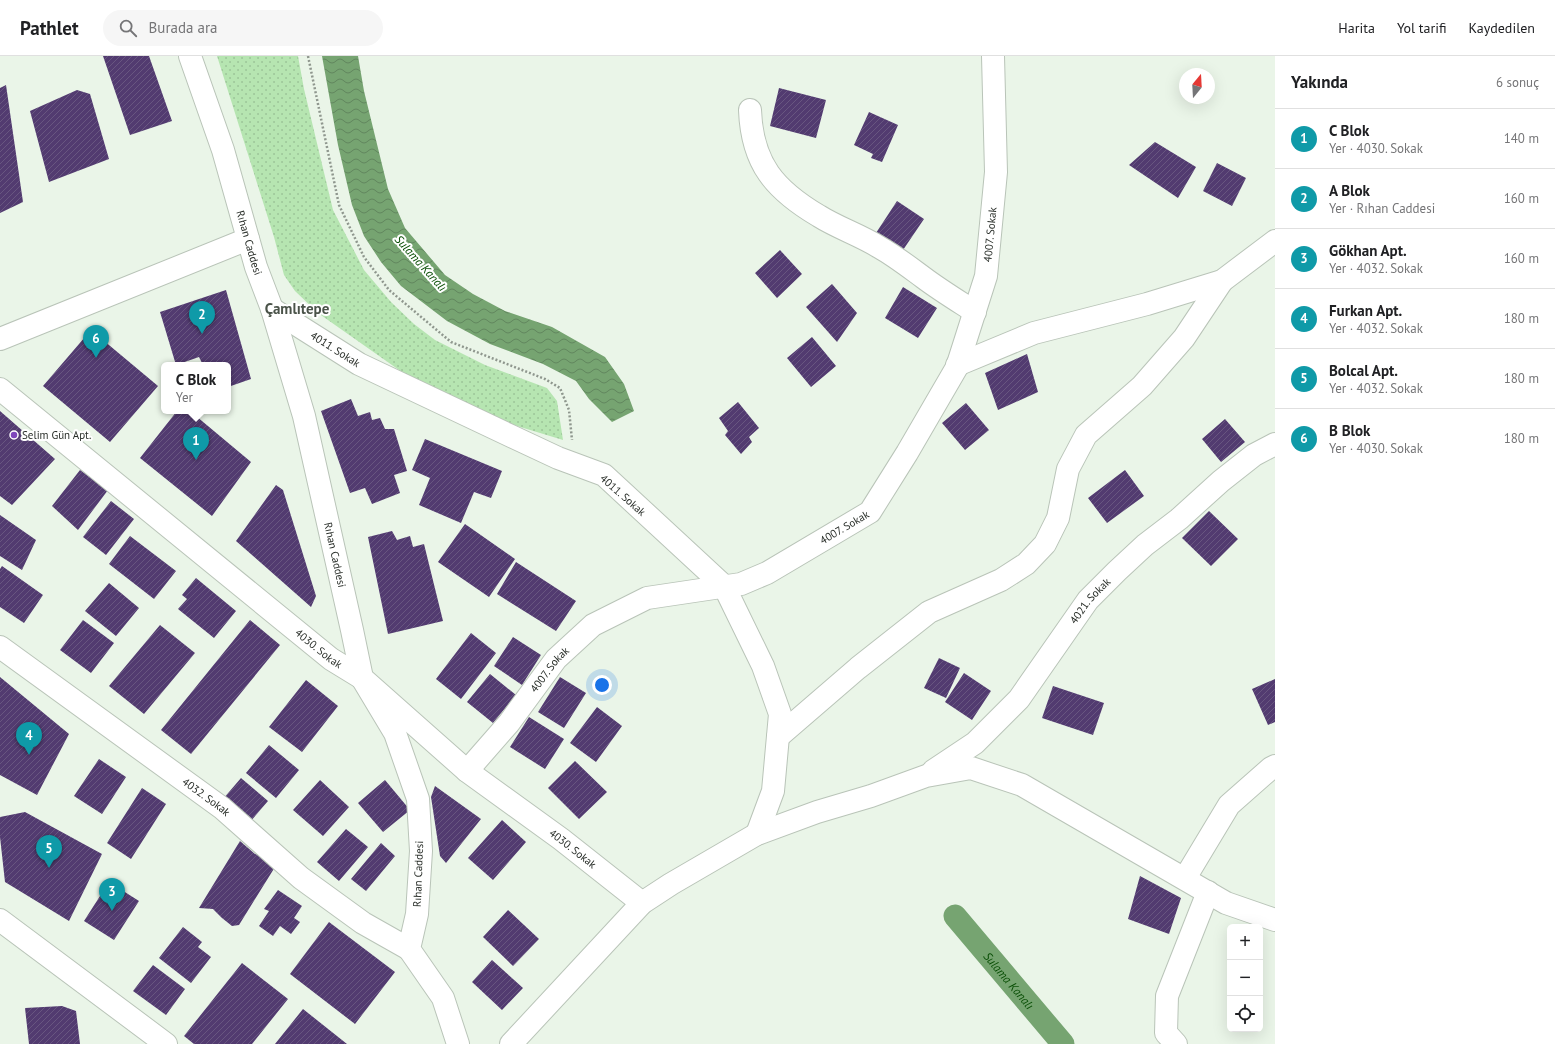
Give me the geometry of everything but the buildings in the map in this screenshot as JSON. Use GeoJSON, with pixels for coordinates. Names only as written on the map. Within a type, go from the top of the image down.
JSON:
{"type":"FeatureCollection","features":[{"type":"Feature","properties":{"kind":"street","name":"Rıhan Caddesi"},"geometry":{"type":"LineString","coordinates":[[190,56],[223,150],[256,267],[272,309],[304,416],[362,678],[395,733],[418,799],[421,851],[417,914],[409,949]]}},
{"type":"Feature","properties":{"kind":"street","name":"4007. Sokak"},"geometry":{"type":"LineString","coordinates":[[467,771],[509,723],[556,659],[593,625],[647,598],[741,584],[767,573],[870,512],[907,453],[957,365],[986,276],[996,172],[993,56]]}},
{"type":"Feature","properties":{"kind":"street"},"geometry":{"type":"LineString","coordinates":[[750,110],[750,123],[756,149],[763,165],[773,180],[785,193],[820,217],[879,247],[975,312]]}},
{"type":"Feature","properties":{"kind":"street"},"geometry":{"type":"LineString","coordinates":[[0,339],[248,239]]}},
{"type":"Feature","properties":{"kind":"street"},"geometry":{"type":"LineString","coordinates":[[778,737],[858,668],[930,612],[1001,580],[1026,564],[1045,544],[1058,518],[1068,469],[1086,435],[1142,386],[1184,338],[1222,281],[1275,241]]}},
{"type":"Feature","properties":{"kind":"street"},"geometry":{"type":"LineString","coordinates":[[957,365],[1034,333],[1147,304],[1222,281]]}},
{"type":"Feature","properties":{"kind":"street","name":"4011. Sokak"},"geometry":{"type":"LineString","coordinates":[[272,309],[359,364],[511,436],[604,475],[724,586],[766,673],[780,714],[773,791],[757,834]]}},
{"type":"Feature","properties":{"kind":"street","name":"4030. Sokak"},"geometry":{"type":"LineString","coordinates":[[0,389],[331,659],[362,678],[467,771],[561,839],[642,903]]}},
{"type":"Feature","properties":{"kind":"street","name":"4021. Sokak"},"geometry":{"type":"LineString","coordinates":[[926,776],[975,743],[1019,699],[1088,600],[1144,545],[1179,519],[1221,481],[1254,456],[1275,444]]}},
{"type":"Feature","properties":{"kind":"street","name":"4032. Sokak"},"geometry":{"type":"LineString","coordinates":[[0,647],[222,808],[301,878],[363,923],[409,949]]}},
{"type":"Feature","properties":{"kind":"street"},"geometry":{"type":"LineString","coordinates":[[1185,878],[1229,805],[1275,766]]}},
{"type":"Feature","properties":{"kind":"street"},"geometry":{"type":"LineString","coordinates":[[511,1044],[642,903],[671,884],[757,834],[926,776],[971,768],[1022,785],[1226,902],[1275,920]]}},
{"type":"Feature","properties":{"kind":"street"},"geometry":{"type":"LineString","coordinates":[[1176,1044],[1166,1033],[1166,996],[1208,892]]}},
{"type":"Feature","properties":{"kind":"street"},"geometry":{"type":"LineString","coordinates":[[0,920],[166,1044]]}},
{"type":"Feature","properties":{"kind":"street"},"geometry":{"type":"LineString","coordinates":[[409,949],[443,998],[458,1044]]}},
{"type":"Feature","properties":{"kind":"path"},"geometry":{"type":"LineString","coordinates":[[308,56],[339,205],[364,257],[389,290],[451,342],[545,380],[560,388],[569,410],[572,434],[570,462]]}},
{"type":"Feature","properties":{"kind":"shaded area"},"geometry":{"type":"Polygon","coordinates":[[[217,56],[298,56],[304,89],[333,210],[364,270],[391,302],[414,324],[435,340],[485,365],[547,388],[557,401],[563,440],[504,422],[409,377],[318,313],[295,291],[284,275],[274,237],[217,56]]]}},
{"type":"Feature","properties":{"kind":"water"},"geometry":{"type":"Polygon","coordinates":[[[322,56],[358,56],[364,91],[388,189],[405,228],[445,275],[473,294],[505,311],[552,327],[605,357],[624,384],[634,411],[612,422],[589,399],[576,381],[543,364],[490,344],[447,321],[401,286],[381,262],[364,236],[352,205],[338,145],[322,56]]]}},
{"type":"Feature","properties":{"kind":"waterway","name":"Sulama Kanalı"},"geometry":{"type":"LineString","coordinates":[[955,916],[1063,1044]]}},
{"type":"Feature","properties":{"kind":"place","name":"A Blok"},"geometry":{"type":"Point","coordinates":[202,334]}},
{"type":"Feature","properties":{"kind":"place","name":"B Blok"},"geometry":{"type":"Point","coordinates":[96,358]}},
{"type":"Feature","properties":{"kind":"place","name":"Selim Gün Apt."},"geometry":{"type":"Point","coordinates":[14,435]}},
{"type":"Feature","properties":{"kind":"place","name":"C Blok"},"geometry":{"type":"Point","coordinates":[196,460]}},
{"type":"Feature","properties":{"kind":"place","name":"Furkan Apt."},"geometry":{"type":"Point","coordinates":[29,755]}},
{"type":"Feature","properties":{"kind":"place","name":"Bolcal Apt."},"geometry":{"type":"Point","coordinates":[49,868]}},
{"type":"Feature","properties":{"kind":"place","name":"Gökhan Apt."},"geometry":{"type":"Point","coordinates":[112,911]}},
{"type":"Feature","properties":{"kind":"district","name":"Çamlıtepe"},"geometry":{"type":"Point","coordinates":[297,308]}}]}
